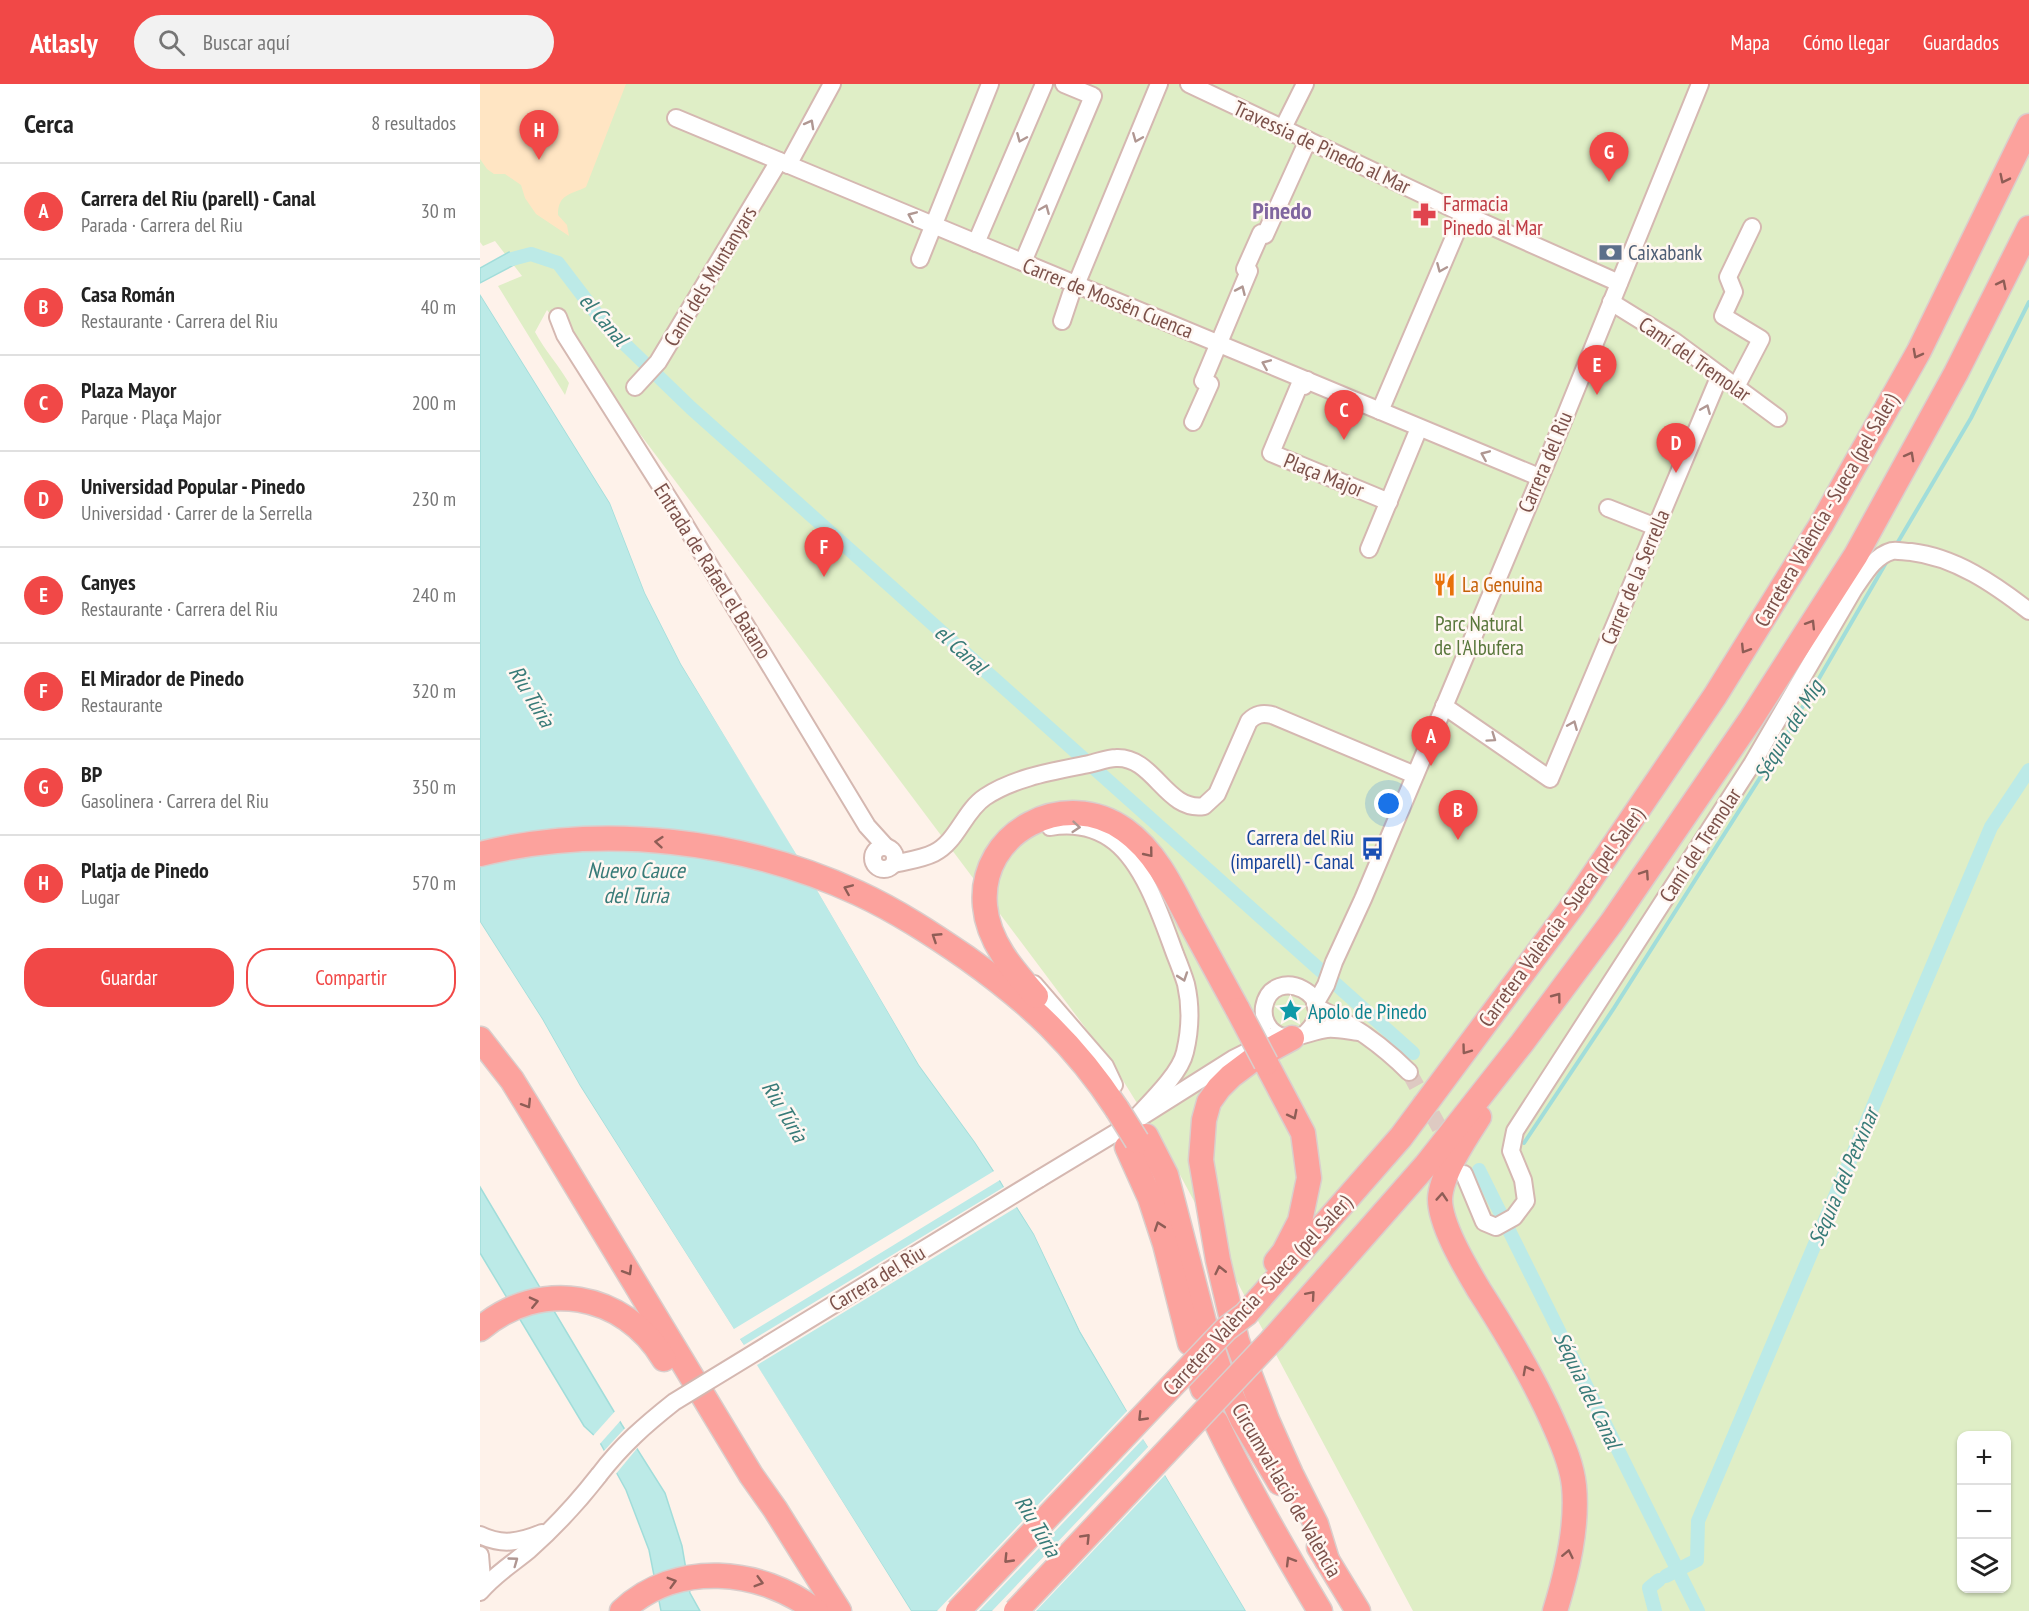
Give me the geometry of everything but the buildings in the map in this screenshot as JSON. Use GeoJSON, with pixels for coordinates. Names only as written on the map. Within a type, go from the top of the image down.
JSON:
{"type":"FeatureCollection","features":[{"type":"Feature","properties":{"kind":"highway","name":"Carretera València - Sueca (pel Saler)"},"geometry":{"type":"LineString","coordinates":[[958,1611],[1226,1329],[1246,1314],[1258,1292],[1401,1137],[1574,903],[1715,696],[1821,525],[1918,351],[2029,126]]}},
{"type":"Feature","properties":{"kind":"highway","name":"Carretera València - Sueca (pel Saler)"},"geometry":{"type":"LineString","coordinates":[[1016,1611],[1273,1339],[1426,1165],[1612,922],[1751,719],[1856,555],[1956,373],[2029,228]]}},
{"type":"Feature","properties":{"kind":"highway"},"geometry":{"type":"LineString","coordinates":[[1190,1344],[1165,1244],[1126,1120],[999,949],[992,934],[985,908],[987,879],[999,853],[1024,827],[1051,815],[1080,812],[1114,822],[1137,839],[1164,874],[1303,1133],[1309,1178],[1300,1221],[1284,1252],[1258,1292]]}},
{"type":"Feature","properties":{"kind":"highway"},"geometry":{"type":"LineString","coordinates":[[480,854],[529,844],[569,840],[685,844],[759,858],[858,893],[900,915],[971,961],[1053,1041],[1087,1084],[1126,1120]]}},
{"type":"Feature","properties":{"kind":"highway"},"geometry":{"type":"LineString","coordinates":[[1293,1036],[1255,1058],[1219,1088],[1209,1102],[1204,1120],[1201,1160],[1218,1260],[1237,1341],[1281,1452],[1316,1524],[1327,1560]]}},
{"type":"Feature","properties":{"kind":"highway"},"geometry":{"type":"LineString","coordinates":[[480,1039],[518,1088],[829,1607]]}},
{"type":"Feature","properties":{"kind":"highway"},"geometry":{"type":"LineString","coordinates":[[1521,1043],[1506,1079],[1478,1119],[1450,1167],[1440,1198],[1441,1210],[1466,1269],[1512,1342],[1544,1403],[1566,1453],[1574,1484],[1575,1513],[1570,1549],[1555,1611]]}},
{"type":"Feature","properties":{"kind":"highway","name":"Circumval·lació de València"},"geometry":{"type":"LineString","coordinates":[[1126,1120],[1166,1175],[1206,1326],[1207,1379],[1242,1419],[1358,1611]]}},
{"type":"Feature","properties":{"kind":"highway"},"geometry":{"type":"LineString","coordinates":[[480,1329],[500,1314],[531,1302],[569,1299],[602,1305],[646,1333],[657,1347],[733,1473],[829,1607]]}},
{"type":"Feature","properties":{"kind":"highway","name":"Circumval·lació de València"},"geometry":{"type":"LineString","coordinates":[[1216,1422],[1267,1522],[1320,1611]]}},
{"type":"Feature","properties":{"kind":"highway"},"geometry":{"type":"LineString","coordinates":[[622,1611],[644,1594],[669,1582],[701,1576],[755,1581],[829,1607]]}},
{"type":"Feature","properties":{"kind":"street","name":"Camí dels Muntanyars"},"geometry":{"type":"LineString","coordinates":[[638,384],[658,362],[832,84]]}},
{"type":"Feature","properties":{"kind":"street"},"geometry":{"type":"LineString","coordinates":[[920,259],[990,84]]}},
{"type":"Feature","properties":{"kind":"street"},"geometry":{"type":"LineString","coordinates":[[976,243],[1044,84]]}},
{"type":"Feature","properties":{"kind":"street"},"geometry":{"type":"LineString","coordinates":[[1023,262],[1093,96],[1064,84]]}},
{"type":"Feature","properties":{"kind":"street"},"geometry":{"type":"LineString","coordinates":[[1062,321],[1071,294],[1159,84]]}},
{"type":"Feature","properties":{"kind":"street","name":"Travessia de Pinedo al Mar"},"geometry":{"type":"LineString","coordinates":[[1189,84],[1464,214],[1619,283]]}},
{"type":"Feature","properties":{"kind":"street"},"geometry":{"type":"LineString","coordinates":[[1283,128],[1305,84]]}},
{"type":"Feature","properties":{"kind":"street","name":"Carrera del Riu"},"geometry":{"type":"LineString","coordinates":[[1316,1005],[1322,982],[1334,962],[1363,899],[1700,84]]}},
{"type":"Feature","properties":{"kind":"street","name":"Carrer de Mossén Cuenca"},"geometry":{"type":"LineString","coordinates":[[676,118],[1539,477]]}},
{"type":"Feature","properties":{"kind":"street"},"geometry":{"type":"LineString","coordinates":[[1193,422],[1210,384],[1203,381],[1250,271],[1245,269],[1261,233],[1265,235],[1308,140]]}},
{"type":"Feature","properties":{"kind":"street"},"geometry":{"type":"LineString","coordinates":[[1380,411],[1464,214]]}},
{"type":"Feature","properties":{"kind":"street"},"geometry":{"type":"LineString","coordinates":[[1736,387],[1761,339],[1723,316],[1734,292],[1728,277],[1752,227]]}},
{"type":"Feature","properties":{"kind":"street","name":"Camí del Tremolar"},"geometry":{"type":"LineString","coordinates":[[1611,302],[1674,341],[1778,418]]}},
{"type":"Feature","properties":{"kind":"street","name":"Entrada de Rafael el Batano"},"geometry":{"type":"LineString","coordinates":[[558,317],[565,335],[681,519],[867,825],[887,853],[920,857],[934,853],[948,841],[967,813],[984,797],[1011,783],[1108,760],[1125,759],[1134,762],[1188,807],[1204,806],[1217,794],[1249,721],[1263,714],[1272,715],[1322,735],[1415,775]]}},
{"type":"Feature","properties":{"kind":"street","name":"Carrer de la Serrella"},"geometry":{"type":"LineString","coordinates":[[1444,706],[1550,778],[1720,375]]}},
{"type":"Feature","properties":{"kind":"street","name":"Plaça Major"},"geometry":{"type":"LineString","coordinates":[[1307,381],[1304,386],[1299,386],[1271,453],[1389,502]]}},
{"type":"Feature","properties":{"kind":"street","name":"Plaça Major"},"geometry":{"type":"LineString","coordinates":[[1370,549],[1419,428]]}},
{"type":"Feature","properties":{"kind":"street"},"geometry":{"type":"LineString","coordinates":[[1608,508],[1656,527]]}},
{"type":"Feature","properties":{"kind":"street","name":"Camí del Tremolar"},"geometry":{"type":"LineString","coordinates":[[1464,1174],[1484,1222],[1496,1227],[1514,1217],[1526,1201],[1523,1180],[1511,1151],[1515,1131],[1752,764],[1854,589],[1872,563],[1893,551],[1926,554],[1965,569],[2004,591],[2029,611]]}},
{"type":"Feature","properties":{"kind":"street"},"geometry":{"type":"LineString","coordinates":[[1066,826],[1084,827],[1106,836],[1125,852],[1140,872],[1150,893],[1186,985],[1190,1018],[1185,1054],[1169,1081],[1126,1120],[1105,1066],[1014,959],[1002,941],[994,917],[992,894],[1001,864],[1020,842],[1045,829],[1066,826]]}},
{"type":"Feature","properties":{"kind":"street"},"geometry":{"type":"LineString","coordinates":[[1301,988],[1310,994],[1316,1005],[1315,1021],[1293,1036],[1270,1029],[1264,1017],[1266,1000],[1271,994],[1283,986],[1301,988],[1322,982]]}},
{"type":"Feature","properties":{"kind":"street"},"geometry":{"type":"LineString","coordinates":[[1316,1005],[1350,1024],[1388,1051],[1408,1072]]}},
{"type":"Feature","properties":{"kind":"street","name":"Carrera del Riu"},"geometry":{"type":"LineString","coordinates":[[1233,1059],[1264,1017]]}},
{"type":"Feature","properties":{"kind":"street","name":"Carrera del Riu"},"geometry":{"type":"LineString","coordinates":[[480,1592],[495,1576],[549,1531],[640,1428],[674,1402],[1040,1179],[1126,1120],[1233,1059],[1293,1036],[1328,1029],[1359,1032]]}},
{"type":"Feature","properties":{"kind":"street","name":"Carrera del Riu"},"geometry":{"type":"LineString","coordinates":[[480,1535],[490,1540],[508,1543],[549,1531]]}},
{"type":"Feature","properties":{"kind":"street"},"geometry":{"type":"LineString","coordinates":[[480,1555],[482,1578],[480,1592]]}},
{"type":"Feature","properties":{"kind":"green space","name":"Parc Natural de l'Albufera"},"geometry":{"type":"Polygon","coordinates":[[[480,84],[2029,84],[2029,1611],[1413,1611],[1171,1158],[1114,1066],[547,310],[535,332],[569,383],[565,395],[498,286],[522,276],[495,241],[483,246],[480,242],[480,84]]]}},
{"type":"Feature","properties":{"kind":"sand"},"geometry":{"type":"Polygon","coordinates":[[[480,84],[626,84],[586,187],[566,196],[560,203],[558,215],[567,225],[569,236],[536,214],[525,198],[521,185],[505,174],[494,174],[480,159],[480,84]]]}},
{"type":"Feature","properties":{"kind":"water"},"geometry":{"type":"Polygon","coordinates":[[[509,252],[514,265],[480,283],[480,268],[509,252]]]}},
{"type":"Feature","properties":{"kind":"water","name":"Nuevo Cauce del Turia"},"geometry":{"type":"Polygon","coordinates":[[[480,294],[610,503],[645,593],[681,664],[780,825],[919,1065],[975,1142],[1034,1234],[1080,1332],[1246,1611],[911,1611],[580,1086],[542,1019],[480,922],[480,294]]]}},
{"type":"Feature","properties":{"kind":"water"},"geometry":{"type":"Polygon","coordinates":[[[480,1187],[665,1493],[682,1546],[690,1593],[700,1611],[661,1611],[649,1550],[626,1490],[598,1439],[584,1426],[480,1253],[480,1187]]]}},
{"type":"Feature","properties":{"kind":"pier"},"geometry":{"type":"Polygon","coordinates":[[[480,291],[613,502],[647,591],[684,663],[782,823],[921,1064],[978,1140],[1037,1232],[1082,1330],[1249,1611],[1246,1611],[1165,1475],[1036,1611],[992,1611],[1148,1447],[1143,1439],[979,1611],[937,1611],[1127,1411],[1080,1331],[1034,1234],[1017,1207],[757,1365],[911,1611],[907,1611],[577,1088],[539,1020],[480,927],[480,922],[542,1019],[580,1086],[734,1329],[994,1171],[919,1065],[815,887],[755,867],[675,853],[604,849],[571,850],[480,864],[480,843],[573,830],[623,829],[704,836],[799,859],[681,664],[645,593],[610,503],[480,291]],[[1000,1180],[740,1339],[744,1345],[1004,1187],[1000,1180]]]}},
{"type":"Feature","properties":{"kind":"pier"},"geometry":{"type":"Polygon","coordinates":[[[617,1409],[622,1419],[598,1446],[592,1437],[617,1409]]]}},
{"type":"Feature","properties":{"kind":"pier"},"geometry":{"type":"Polygon","coordinates":[[[627,1426],[639,1446],[615,1475],[602,1453],[627,1426]]]}},
{"type":"Feature","properties":{"kind":"waterway","name":"el Canal"},"geometry":{"type":"LineString","coordinates":[[512,259],[531,254],[558,263],[606,326],[691,408],[1413,1053]]}},
{"type":"Feature","properties":{"kind":"waterway","name":"Séquia del Mig"},"geometry":{"type":"LineString","coordinates":[[1895,547],[1971,418],[2029,302]]}},
{"type":"Feature","properties":{"kind":"waterway","name":"Séquia del Mig"},"geometry":{"type":"LineString","coordinates":[[1524,1143],[1614,1008],[1777,751],[1887,561]]}},
{"type":"Feature","properties":{"kind":"waterway","name":"Séquia del Petxinar"},"geometry":{"type":"LineString","coordinates":[[1666,1576],[1697,1560],[1698,1521],[1991,827],[2029,770]]}},
{"type":"Feature","properties":{"kind":"waterway","name":"Séquia del Canal"},"geometry":{"type":"LineString","coordinates":[[1479,1170],[1698,1611]]}},
{"type":"Feature","properties":{"kind":"waterway","name":"Séquia del Petxinar"},"geometry":{"type":"LineString","coordinates":[[1655,1611],[1649,1588],[1659,1580]]}},
{"type":"Feature","properties":{"kind":"tunnel"},"geometry":{"type":"LineString","coordinates":[[1409,1072],[1450,1147]]}},
{"type":"Feature","properties":{"kind":"place","name":"Platja de Pinedo"},"geometry":{"type":"Point","coordinates":[539,160]}},
{"type":"Feature","properties":{"kind":"place","name":"BP"},"geometry":{"type":"Point","coordinates":[1609,182]}},
{"type":"Feature","properties":{"kind":"place","name":"Farmacia Pinedo al Mar"},"geometry":{"type":"Point","coordinates":[1425,215]}},
{"type":"Feature","properties":{"kind":"place","name":"Caixabank"},"geometry":{"type":"Point","coordinates":[1610,252]}},
{"type":"Feature","properties":{"kind":"place","name":"Canyes"},"geometry":{"type":"Point","coordinates":[1597,395]}},
{"type":"Feature","properties":{"kind":"place","name":"Plaza Mayor"},"geometry":{"type":"Point","coordinates":[1344,440]}},
{"type":"Feature","properties":{"kind":"place","name":"Universidad Popular - Pinedo"},"geometry":{"type":"Point","coordinates":[1676,473]}},
{"type":"Feature","properties":{"kind":"place","name":"El Mirador de Pinedo"},"geometry":{"type":"Point","coordinates":[824,577]}},
{"type":"Feature","properties":{"kind":"place","name":"La Genuina"},"geometry":{"type":"Point","coordinates":[1444,584]}},
{"type":"Feature","properties":{"kind":"place","name":"Carrera del Riu (parell) - Canal"},"geometry":{"type":"Point","coordinates":[1431,766]}},
{"type":"Feature","properties":{"kind":"place","name":"Casa Román"},"geometry":{"type":"Point","coordinates":[1458,840]}},
{"type":"Feature","properties":{"kind":"place","name":"Carrera del Riu (imparell) - Canal"},"geometry":{"type":"Point","coordinates":[1372,849]}},
{"type":"Feature","properties":{"kind":"place","name":"Apolo de Pinedo"},"geometry":{"type":"Point","coordinates":[1290,1011]}},
{"type":"Feature","properties":{"kind":"district","name":"Pinedo"},"geometry":{"type":"Point","coordinates":[1282,210]}},
{"type":"Feature","properties":{"kind":"water label","name":"Riu Túria"},"geometry":{"type":"Point","coordinates":[532,696]}},
{"type":"Feature","properties":{"kind":"water label","name":"Riu Túria"},"geometry":{"type":"Point","coordinates":[785,1111]}},
{"type":"Feature","properties":{"kind":"water label","name":"Riu Túria"},"geometry":{"type":"Point","coordinates":[1038,1526]}}]}
